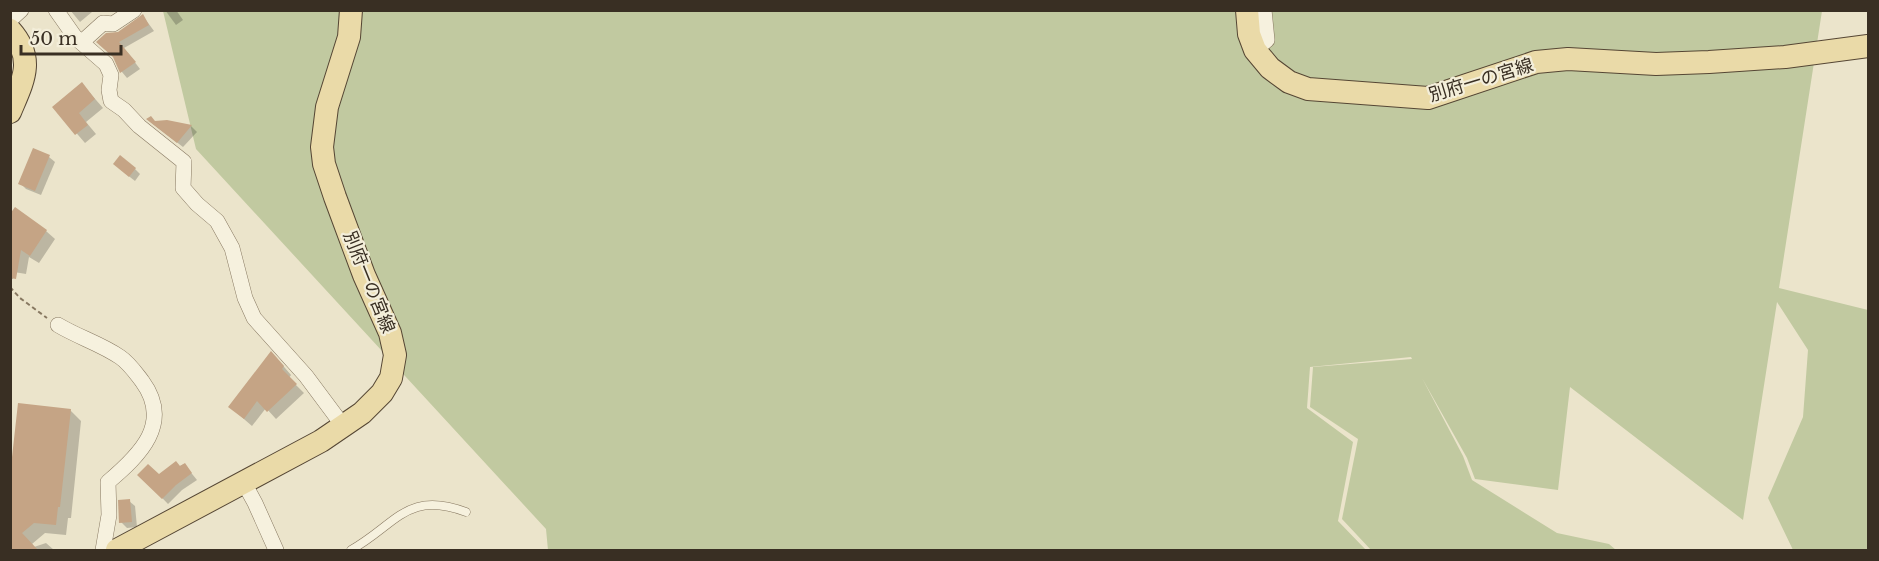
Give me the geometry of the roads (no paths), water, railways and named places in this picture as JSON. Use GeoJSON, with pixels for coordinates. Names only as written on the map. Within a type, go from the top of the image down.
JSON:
{"type":"FeatureCollection","features":[{"type":"Feature","properties":{"kind":"main road","name":"別府一の宮線"},"geometry":{"type":"LineString","coordinates":[[117,550],[344,427],[363,413],[382,393],[391,378],[395,355],[390,333],[364,275],[335,197],[322,147],[327,107],[349,37],[351,10]]}},
{"type":"Feature","properties":{"kind":"main road","name":"別府一の宮線"},"geometry":{"type":"LineString","coordinates":[[1246,10],[1249,34],[1256,51],[1270,68],[1289,82],[1308,89],[1428,98],[1536,62],[1568,59],[1656,63],[1708,62],[1785,57],[1869,46]]}},
{"type":"Feature","properties":{"kind":"main road"},"geometry":{"type":"LineString","coordinates":[[10,30],[22,47],[26,66],[25,75],[10,112]]}},
{"type":"Feature","properties":{"kind":"street"},"geometry":{"type":"LineString","coordinates":[[10,20],[21,10]]}},
{"type":"Feature","properties":{"kind":"street"},"geometry":{"type":"LineString","coordinates":[[56,10],[65,26],[97,54],[109,70],[111,101],[184,162],[183,188],[216,221],[232,248],[245,298],[254,318],[306,376],[344,427]]}},
{"type":"Feature","properties":{"kind":"street"},"geometry":{"type":"LineString","coordinates":[[81,42],[103,23],[113,24],[134,10]]}},
{"type":"Feature","properties":{"kind":"street"},"geometry":{"type":"LineString","coordinates":[[1256,51],[1267,40],[1264,10]]}},
{"type":"Feature","properties":{"kind":"street"},"geometry":{"type":"LineString","coordinates":[[58,325],[121,357],[143,383],[153,402],[155,415],[144,446],[132,462],[108,482],[109,515],[103,550]]}},
{"type":"Feature","properties":{"kind":"street"},"geometry":{"type":"LineString","coordinates":[[244,483],[276,550]]}},
{"type":"Feature","properties":{"kind":"lane"},"geometry":{"type":"LineString","coordinates":[[351,550],[371,539],[405,510],[438,504],[466,512]]}}]}
